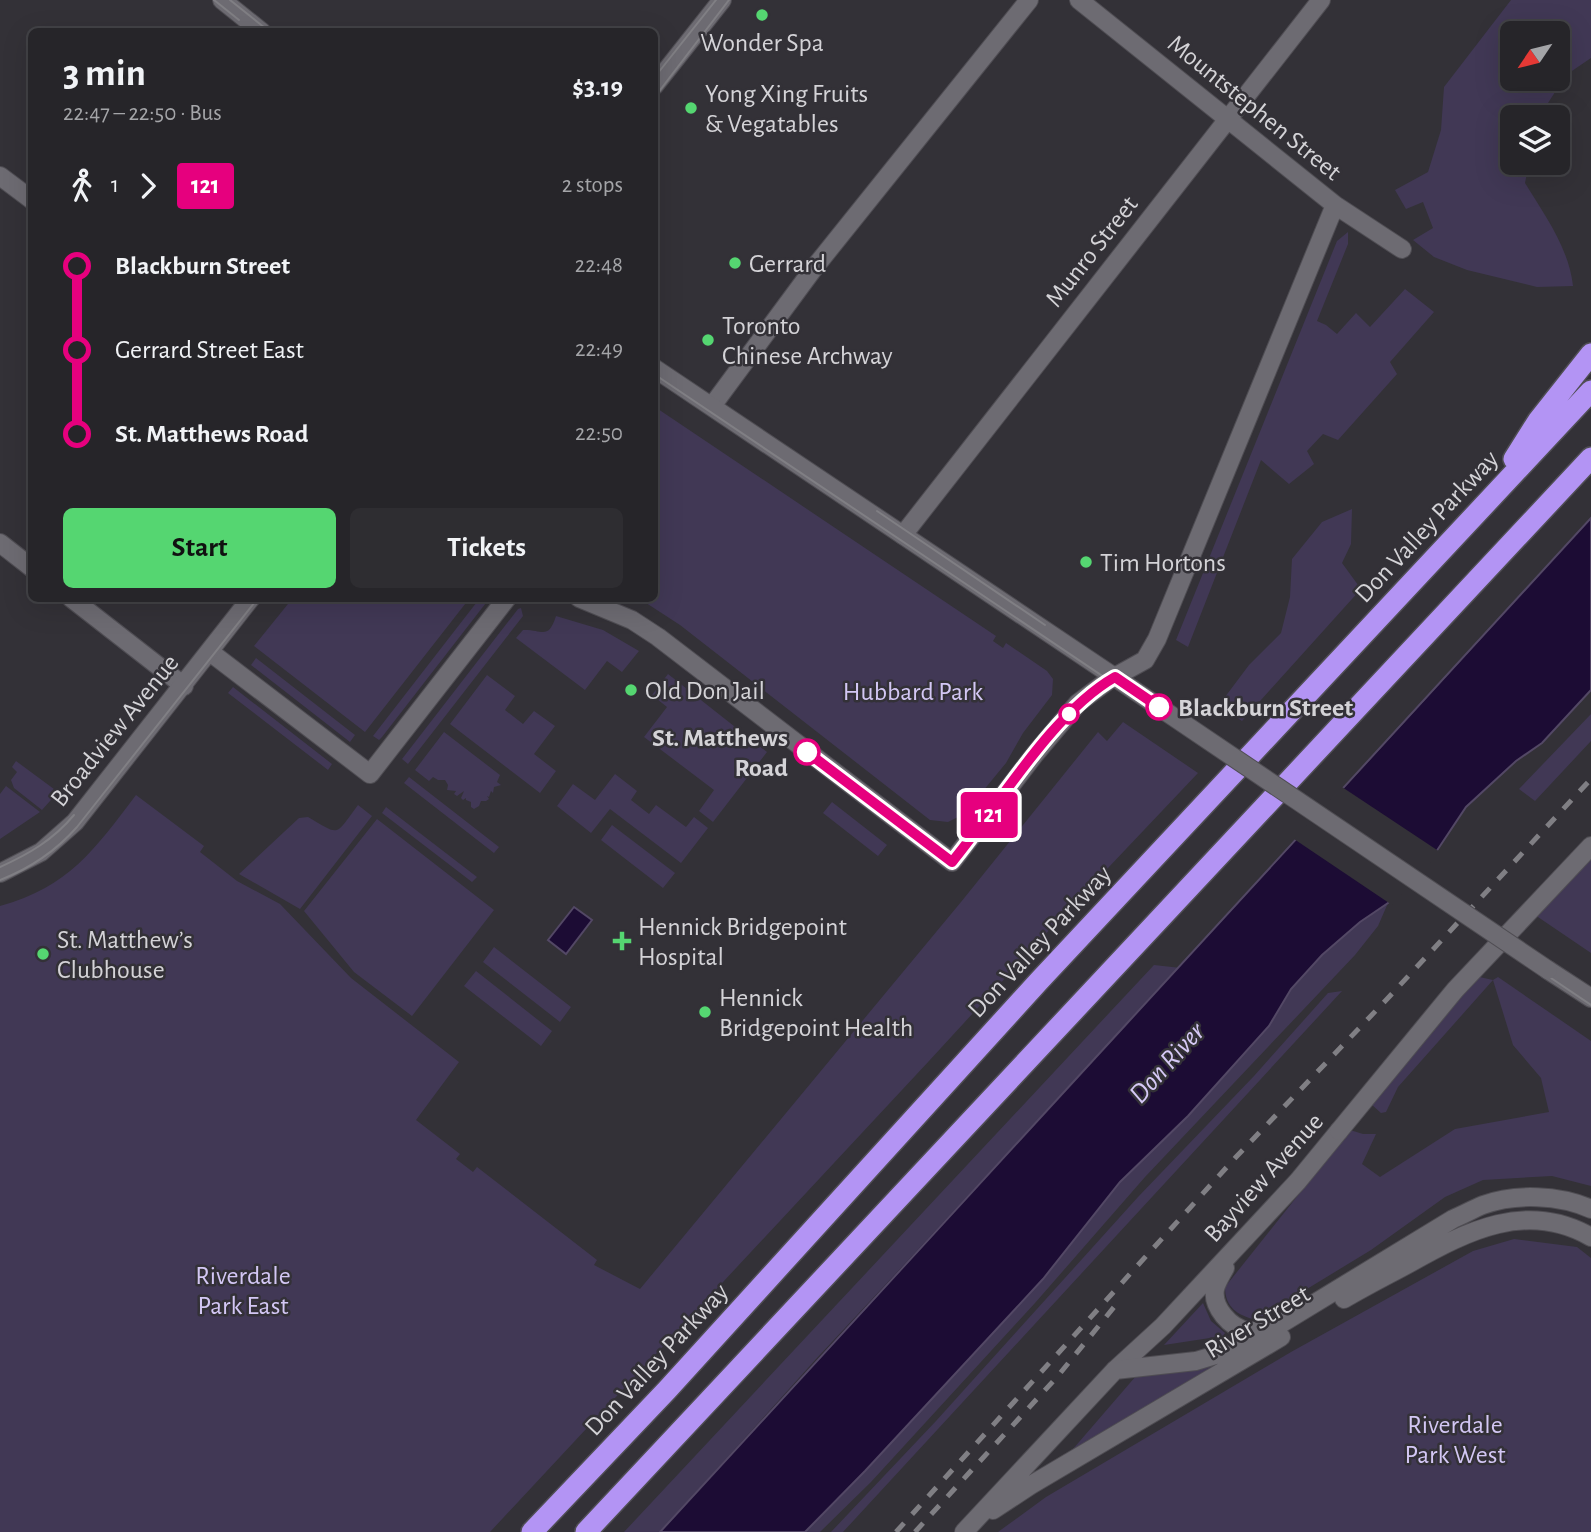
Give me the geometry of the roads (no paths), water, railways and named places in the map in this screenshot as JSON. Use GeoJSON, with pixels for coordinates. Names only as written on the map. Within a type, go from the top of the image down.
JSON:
{"type":"FeatureCollection","features":[{"type":"Feature","properties":{"kind":"highway"},"geometry":{"type":"LineString","coordinates":[[1487,501],[1538,421],[1591,354]]}},
{"type":"Feature","properties":{"kind":"highway","name":"Don Valley Parkway"},"geometry":{"type":"LineString","coordinates":[[532,1532],[667,1390],[1039,981],[1591,391]]}},
{"type":"Feature","properties":{"kind":"highway"},"geometry":{"type":"LineString","coordinates":[[586,1532],[1591,458]]}},
{"type":"Feature","properties":{"kind":"street"},"geometry":{"type":"LineString","coordinates":[[222,0],[257,28]]}},
{"type":"Feature","properties":{"kind":"street"},"geometry":{"type":"LineString","coordinates":[[658,81],[722,0]]}},
{"type":"Feature","properties":{"kind":"street"},"geometry":{"type":"LineString","coordinates":[[712,406],[814,268],[1030,0]]}},
{"type":"Feature","properties":{"kind":"street","name":"Mountstephen Street"},"geometry":{"type":"LineString","coordinates":[[1079,0],[1335,205],[1402,249]]}},
{"type":"Feature","properties":{"kind":"street","name":"Munro Street"},"geometry":{"type":"LineString","coordinates":[[903,535],[1321,0]]}},
{"type":"Feature","properties":{"kind":"street"},"geometry":{"type":"LineString","coordinates":[[0,176],[28,197]]}},
{"type":"Feature","properties":{"kind":"street"},"geometry":{"type":"LineString","coordinates":[[589,602],[632,620],[658,636],[952,862],[1078,703],[1145,660],[1157,639],[1335,205]]}},
{"type":"Feature","properties":{"kind":"street"},"geometry":{"type":"LineString","coordinates":[[658,371],[1591,999]]}},
{"type":"Feature","properties":{"kind":"street"},"geometry":{"type":"LineString","coordinates":[[0,543],[28,565]]}},
{"type":"Feature","properties":{"kind":"street"},"geometry":{"type":"LineString","coordinates":[[76,602],[184,686]]}},
{"type":"Feature","properties":{"kind":"street","name":"Broadview Avenue"},"geometry":{"type":"LineString","coordinates":[[0,873],[41,852],[75,822],[248,602]]}},
{"type":"Feature","properties":{"kind":"street"},"geometry":{"type":"LineString","coordinates":[[210,652],[370,774],[504,602]]}},
{"type":"Feature","properties":{"kind":"street","name":"Bayview Avenue"},"geometry":{"type":"LineString","coordinates":[[966,1530],[1115,1370],[1163,1326],[1298,1181],[1455,989],[1591,846]]}},
{"type":"Feature","properties":{"kind":"street","name":"River Street"},"geometry":{"type":"LineString","coordinates":[[1115,1370],[1196,1361],[1226,1352],[1275,1328],[1453,1219],[1484,1205],[1507,1199],[1534,1198],[1558,1200],[1591,1209]]}},
{"type":"Feature","properties":{"kind":"street","name":"River Street"},"geometry":{"type":"LineString","coordinates":[[966,1530],[1031,1485],[1349,1296],[1451,1240],[1481,1228],[1518,1220],[1564,1224],[1591,1237]]}},
{"type":"Feature","properties":{"kind":"street","name":"River Street"},"geometry":{"type":"LineString","coordinates":[[1238,1245],[1215,1290],[1222,1315],[1235,1326],[1247,1331],[1275,1328]]}},
{"type":"Feature","properties":{"kind":"water","name":"Don River"},"geometry":{"type":"Polygon","coordinates":[[[1591,518],[1591,690],[1542,743],[1516,761],[1466,807],[1436,852],[1388,903],[1360,922],[1322,955],[1291,989],[1269,1026],[1188,1116],[1120,1182],[1043,1279],[805,1532],[660,1532],[1359,772],[1591,518]]]}},
{"type":"Feature","properties":{"kind":"water"},"geometry":{"type":"Polygon","coordinates":[[[574,907],[592,920],[566,954],[548,940],[574,907]]]}},
{"type":"Feature","properties":{"kind":"tram line"},"geometry":{"type":"LineString","coordinates":[[214,0],[239,20]]}},
{"type":"Feature","properties":{"kind":"tram line"},"geometry":{"type":"LineString","coordinates":[[230,0],[265,28]]}},
{"type":"Feature","properties":{"kind":"tram line"},"geometry":{"type":"LineString","coordinates":[[658,73],[716,0]]}},
{"type":"Feature","properties":{"kind":"tram line"},"geometry":{"type":"LineString","coordinates":[[658,93],[729,0]]}},
{"type":"Feature","properties":{"kind":"tram line"},"geometry":{"type":"LineString","coordinates":[[658,377],[1591,1005]]}},
{"type":"Feature","properties":{"kind":"tram line"},"geometry":{"type":"LineString","coordinates":[[877,511],[1045,625]]}},
{"type":"Feature","properties":{"kind":"tram line"},"geometry":{"type":"LineString","coordinates":[[0,880],[42,858],[77,827],[255,602]]}},
{"type":"Feature","properties":{"kind":"tram line"},"geometry":{"type":"LineString","coordinates":[[0,867],[40,846],[74,815]]}},
{"type":"Feature","properties":{"kind":"railway"},"geometry":{"type":"LineString","coordinates":[[896,1532],[1236,1157],[1591,779]]}},
{"type":"Feature","properties":{"kind":"railway"},"geometry":{"type":"LineString","coordinates":[[915,1532],[1057,1377],[1119,1301]]}},
{"type":"Feature","properties":{"kind":"place","name":"Wonder Spa"},"geometry":{"type":"Point","coordinates":[762,15]}},
{"type":"Feature","properties":{"kind":"place","name":"Yong Xing Fruits & Vegatables"},"geometry":{"type":"Point","coordinates":[691,108]}},
{"type":"Feature","properties":{"kind":"place","name":"Gerrard"},"geometry":{"type":"Point","coordinates":[735,263]}},
{"type":"Feature","properties":{"kind":"place","name":"Toronto Chinese Archway"},"geometry":{"type":"Point","coordinates":[708,340]}},
{"type":"Feature","properties":{"kind":"place","name":"Tim Hortons"},"geometry":{"type":"Point","coordinates":[1086,562]}},
{"type":"Feature","properties":{"kind":"place","name":"Old Don Jail"},"geometry":{"type":"Point","coordinates":[631,690]}},
{"type":"Feature","properties":{"kind":"place","name":"Blackburn Street"},"geometry":{"type":"Point","coordinates":[1159,707]}},
{"type":"Feature","properties":{"kind":"place","name":"St. Matthews Road"},"geometry":{"type":"Point","coordinates":[807,752]}},
{"type":"Feature","properties":{"kind":"place","name":"Hennick Bridgepoint Hospital"},"geometry":{"type":"Point","coordinates":[622,941]}},
{"type":"Feature","properties":{"kind":"place","name":"St. Matthew’s Clubhouse"},"geometry":{"type":"Point","coordinates":[43,954]}},
{"type":"Feature","properties":{"kind":"place","name":"Hennick Bridgepoint Health"},"geometry":{"type":"Point","coordinates":[705,1012]}},
{"type":"Feature","properties":{"kind":"park label","name":"Hubbard Park"},"geometry":{"type":"Point","coordinates":[913,691]}},
{"type":"Feature","properties":{"kind":"park label","name":"Riverdale Park East"},"geometry":{"type":"Point","coordinates":[243,1290]}},
{"type":"Feature","properties":{"kind":"park label","name":"Riverdale Park West"},"geometry":{"type":"Point","coordinates":[1455,1439]}}]}
